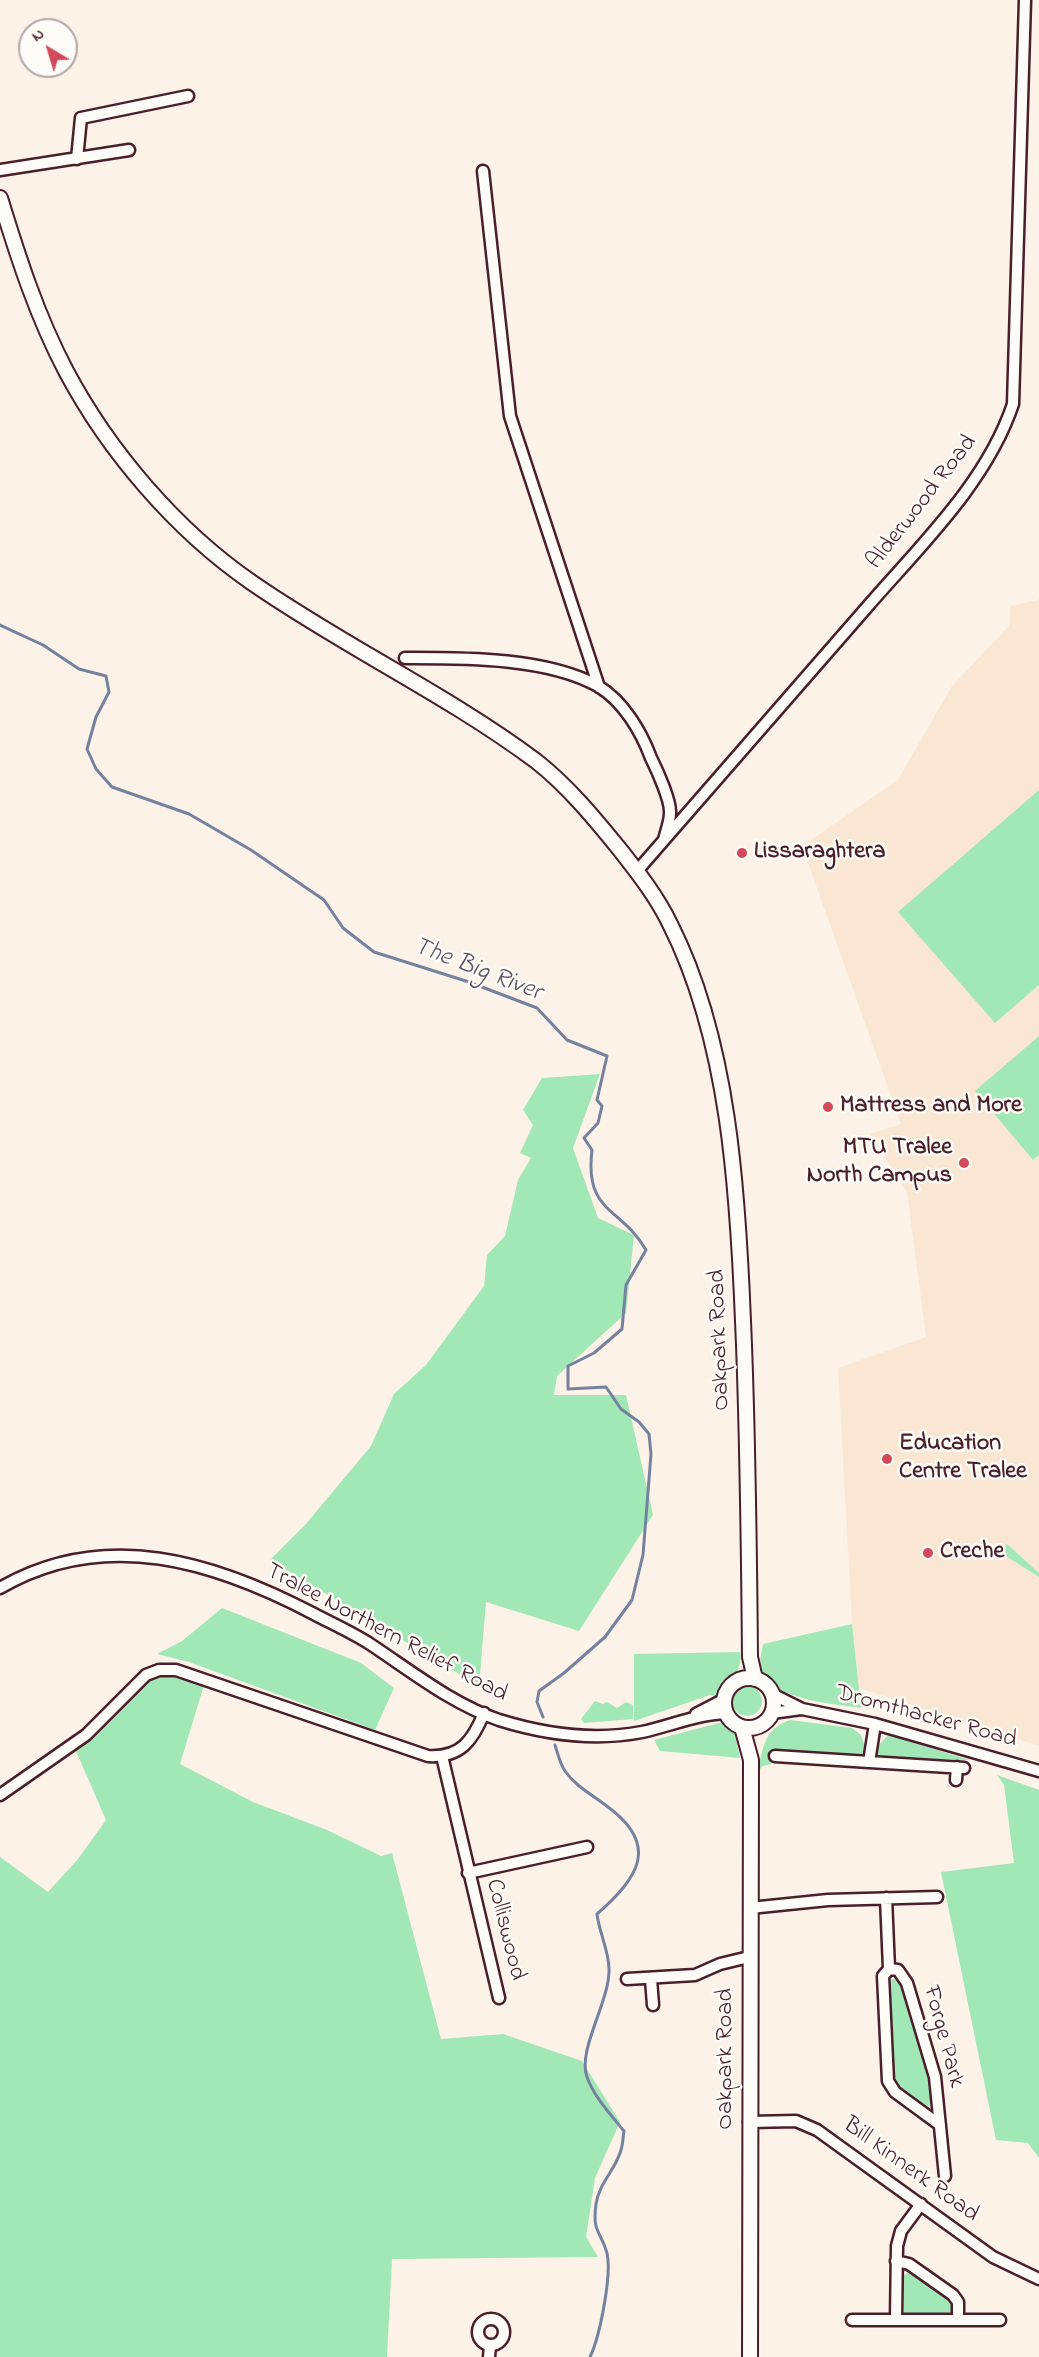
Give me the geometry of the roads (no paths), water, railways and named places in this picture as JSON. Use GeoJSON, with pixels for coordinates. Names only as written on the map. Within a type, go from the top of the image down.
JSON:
{"type":"FeatureCollection","features":[{"type":"Feature","properties":{"kind":"main road","name":"Oakpark Road"},"geometry":{"type":"LineString","coordinates":[[0,198],[35,304],[67,372],[102,429],[165,506],[201,541],[248,580],[479,722],[537,763],[591,815],[637,871],[673,929],[694,980],[718,1067],[740,1237],[748,1466],[750,1657]]}},
{"type":"Feature","properties":{"kind":"main road"},"geometry":{"type":"LineString","coordinates":[[750,1657],[755,1679]]}},
{"type":"Feature","properties":{"kind":"main road"},"geometry":{"type":"LineString","coordinates":[[750,1657],[740,1680],[728,1690],[726,1706],[742,1726],[751,1760]]}},
{"type":"Feature","properties":{"kind":"main road"},"geometry":{"type":"LineString","coordinates":[[740,1680],[755,1679],[765,1683],[772,1694],[772,1713],[757,1727],[751,1760]]}},
{"type":"Feature","properties":{"kind":"main road"},"geometry":{"type":"LineString","coordinates":[[742,1726],[757,1727]]}},
{"type":"Feature","properties":{"kind":"main road","name":"Oakpark Road"},"geometry":{"type":"LineString","coordinates":[[750,2357],[751,1760]]}},
{"type":"Feature","properties":{"kind":"street","name":"Alderwood Road"},"geometry":{"type":"LineString","coordinates":[[637,871],[934,530],[994,448],[1007,423],[1013,404],[1025,0]]}},
{"type":"Feature","properties":{"kind":"street"},"geometry":{"type":"LineString","coordinates":[[77,159],[81,117],[188,96]]}},
{"type":"Feature","properties":{"kind":"street"},"geometry":{"type":"LineString","coordinates":[[0,170],[129,150]]}},
{"type":"Feature","properties":{"kind":"street"},"geometry":{"type":"LineString","coordinates":[[483,171],[510,416],[599,687]]}},
{"type":"Feature","properties":{"kind":"street"},"geometry":{"type":"LineString","coordinates":[[405,658],[471,658],[530,665],[579,678],[599,687],[623,708],[642,735],[649,752],[671,811],[663,843]]}},
{"type":"Feature","properties":{"kind":"street","name":"Tralee Northern Relief Road"},"geometry":{"type":"LineString","coordinates":[[0,1588],[52,1565],[117,1554],[166,1559],[200,1568],[278,1596],[368,1643],[427,1682],[484,1713],[524,1726],[555,1733],[590,1736],[642,1732],[726,1706]]}},
{"type":"Feature","properties":{"kind":"street"},"geometry":{"type":"LineString","coordinates":[[0,1795],[86,1735],[146,1676],[167,1669],[306,1713],[428,1756],[442,1756],[466,1746],[484,1713]]}},
{"type":"Feature","properties":{"kind":"street"},"geometry":{"type":"LineString","coordinates":[[772,1694],[802,1709]]}},
{"type":"Feature","properties":{"kind":"street"},"geometry":{"type":"LineString","coordinates":[[772,1713],[802,1709]]}},
{"type":"Feature","properties":{"kind":"street","name":"Dromthacker Road"},"geometry":{"type":"LineString","coordinates":[[802,1709],[875,1724],[1039,1771]]}},
{"type":"Feature","properties":{"kind":"street"},"geometry":{"type":"LineString","coordinates":[[868,1761],[875,1724]]}},
{"type":"Feature","properties":{"kind":"street","name":"Colliswood"},"geometry":{"type":"LineString","coordinates":[[442,1756],[499,1998]]}},
{"type":"Feature","properties":{"kind":"street"},"geometry":{"type":"LineString","coordinates":[[775,1756],[961,1767],[956,1780]]}},
{"type":"Feature","properties":{"kind":"street","name":"Colliswood"},"geometry":{"type":"LineString","coordinates":[[468,1873],[587,1847]]}},
{"type":"Feature","properties":{"kind":"street"},"geometry":{"type":"LineString","coordinates":[[750,1908],[828,1900],[937,1897]]}},
{"type":"Feature","properties":{"kind":"street","name":"Forge Park"},"geometry":{"type":"LineString","coordinates":[[886,1898],[889,1969],[883,1976],[888,2081],[894,2092],[940,2125]]}},
{"type":"Feature","properties":{"kind":"street"},"geometry":{"type":"LineString","coordinates":[[627,1979],[695,1975],[720,1964],[749,1957]]}},
{"type":"Feature","properties":{"kind":"street","name":"Forge Park"},"geometry":{"type":"LineString","coordinates":[[889,1969],[898,1970],[907,1983],[935,2077],[945,2176]]}},
{"type":"Feature","properties":{"kind":"street"},"geometry":{"type":"LineString","coordinates":[[651,1979],[653,2005]]}},
{"type":"Feature","properties":{"kind":"street","name":"Bill Kinnerk Road"},"geometry":{"type":"LineString","coordinates":[[749,2122],[803,2123],[843,2148],[993,2257],[1039,2279]]}},
{"type":"Feature","properties":{"kind":"street"},"geometry":{"type":"LineString","coordinates":[[896,2320],[896,2261],[901,2231],[921,2204]]}},
{"type":"Feature","properties":{"kind":"street"},"geometry":{"type":"LineString","coordinates":[[896,2261],[909,2264],[953,2295],[958,2302],[958,2320]]}},
{"type":"Feature","properties":{"kind":"street"},"geometry":{"type":"LineString","coordinates":[[852,2320],[1000,2320]]}},
{"type":"Feature","properties":{"kind":"street"},"geometry":{"type":"LineString","coordinates":[[489,2357],[490,2345]]}},
{"type":"Feature","properties":{"kind":"waterway","name":"The Big River"},"geometry":{"type":"LineString","coordinates":[[0,625],[43,645],[79,669],[106,676],[109,692],[96,717],[87,749],[96,769],[112,787],[189,814],[251,850],[324,900],[343,928],[374,952],[469,982],[537,1008],[567,1040],[607,1056],[597,1100],[602,1106],[598,1123],[584,1138],[592,1150],[591,1171],[599,1198],[636,1236],[646,1250],[626,1285],[622,1329],[594,1353],[568,1366],[568,1389],[606,1387],[621,1409],[639,1422],[649,1434],[651,1454],[643,1555],[632,1600],[605,1637],[564,1673],[539,1691],[537,1702],[543,1717]]}},
{"type":"Feature","properties":{"kind":"waterway","name":"The Big River"},"geometry":{"type":"LineString","coordinates":[[555,1745],[569,1777],[624,1821],[634,1835],[638,1849],[637,1862],[632,1875],[623,1888],[597,1914],[607,1955],[608,1982],[586,2053],[585,2066],[594,2092],[624,2131],[619,2157],[600,2189],[596,2204],[595,2221],[607,2253],[608,2276],[601,2321],[590,2357]]}},
{"type":"Feature","properties":{"kind":"place","name":"Lissaraghtera"},"geometry":{"type":"Point","coordinates":[742,853]}},
{"type":"Feature","properties":{"kind":"place","name":"Mattress and More"},"geometry":{"type":"Point","coordinates":[828,1107]}},
{"type":"Feature","properties":{"kind":"place","name":"MTU Tralee North Campus"},"geometry":{"type":"Point","coordinates":[964,1163]}},
{"type":"Feature","properties":{"kind":"place","name":"Education Centre Tralee"},"geometry":{"type":"Point","coordinates":[887,1459]}},
{"type":"Feature","properties":{"kind":"place","name":"Creche"},"geometry":{"type":"Point","coordinates":[928,1553]}}]}
